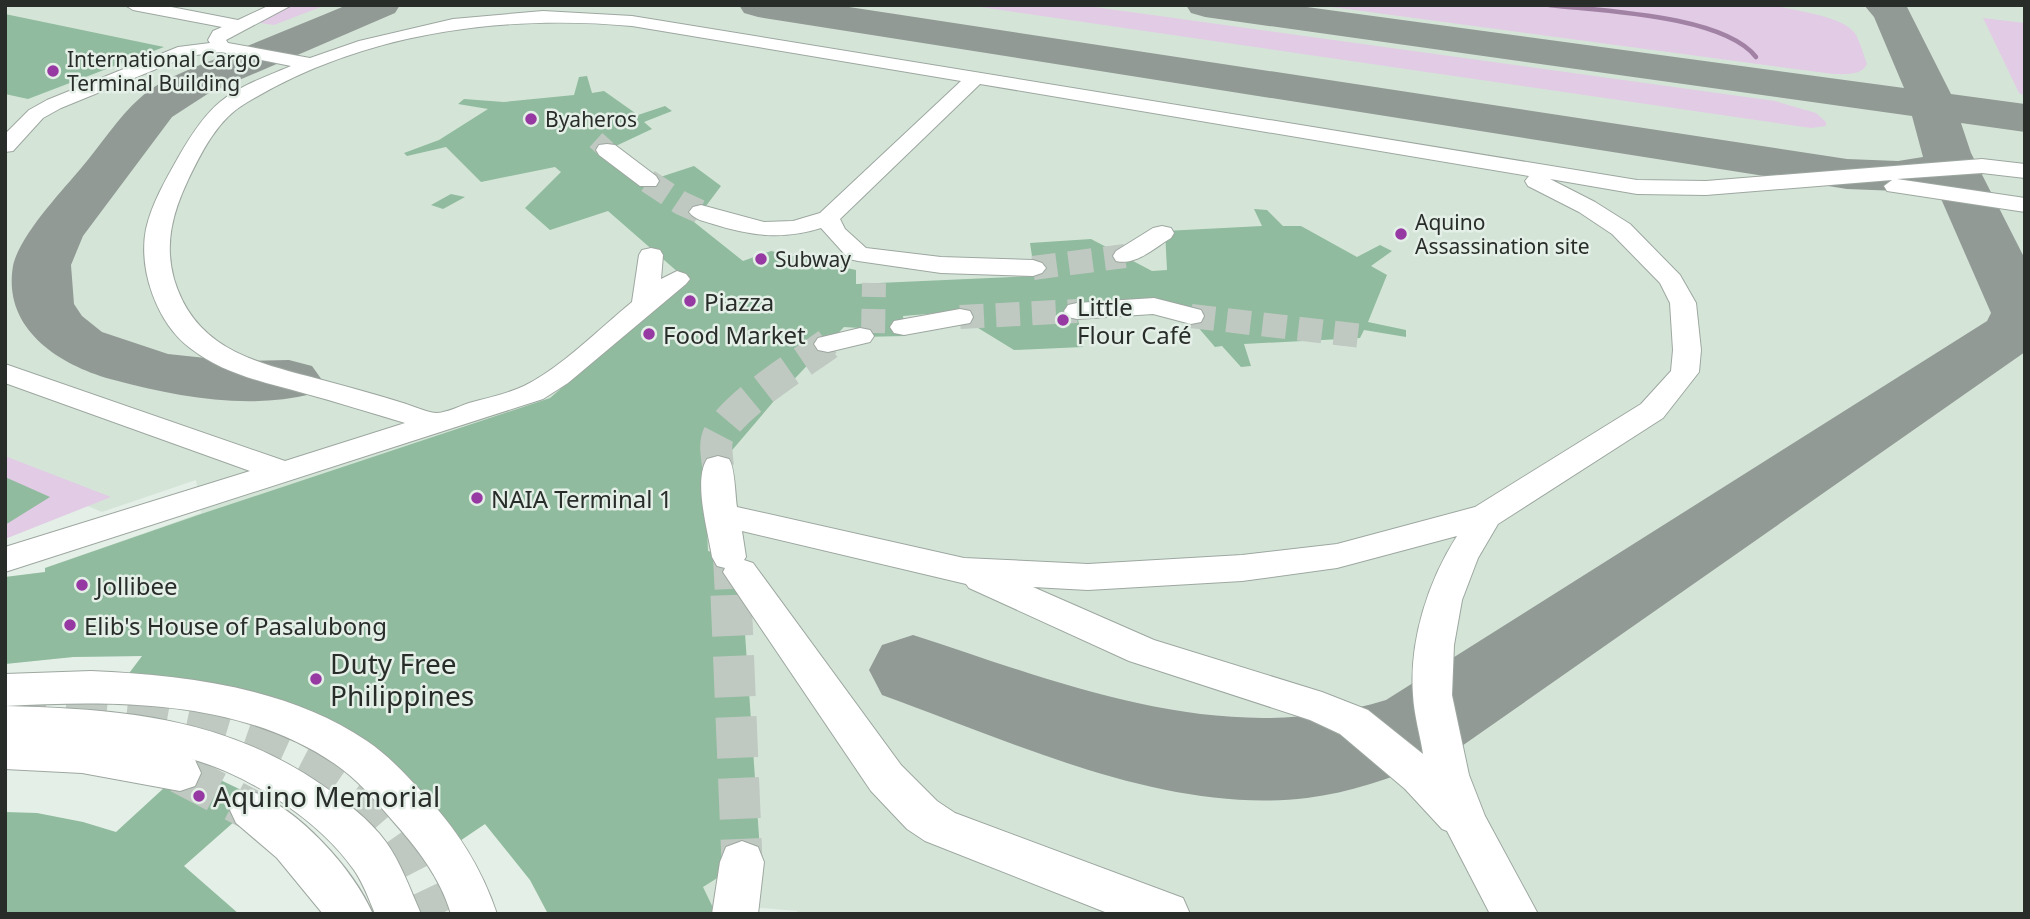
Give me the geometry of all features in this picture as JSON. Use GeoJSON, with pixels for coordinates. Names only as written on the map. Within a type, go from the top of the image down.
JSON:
{"type":"FeatureCollection","features":[{"type":"Feature","properties":{"kind":"street"},"geometry":{"type":"LineString","coordinates":[[133,5],[238,24]]}},
{"type":"Feature","properties":{"kind":"street"},"geometry":{"type":"LineString","coordinates":[[5,146],[44,109],[184,51],[220,41],[238,24],[284,5]]}},
{"type":"Feature","properties":{"kind":"street"},"geometry":{"type":"LineString","coordinates":[[437,423],[289,380],[228,357],[196,340],[169,299],[156,239],[160,218],[176,177],[224,108],[310,64],[368,44],[440,27],[511,18],[576,16],[632,20],[1637,187],[1672,188],[1790,182],[1982,166],[2025,171]]}},
{"type":"Feature","properties":{"kind":"street"},"geometry":{"type":"LineString","coordinates":[[220,41],[310,64]]}},
{"type":"Feature","properties":{"kind":"street"},"geometry":{"type":"LineString","coordinates":[[760,230],[792,229],[828,218],[976,78]]}},
{"type":"Feature","properties":{"kind":"street"},"geometry":{"type":"LineString","coordinates":[[607,150],[648,181]]}},
{"type":"Feature","properties":{"kind":"street"},"geometry":{"type":"LineString","coordinates":[[723,515],[964,571],[1088,576],[1242,568],[1337,556],[1486,516],[1652,411],[1685,372],[1688,350],[1684,303],[1671,280],[1620,229],[1563,193],[1486,163]]}},
{"type":"Feature","properties":{"kind":"street"},"geometry":{"type":"LineString","coordinates":[[1790,182],[1892,185],[2025,205]]}},
{"type":"Feature","properties":{"kind":"street"},"geometry":{"type":"LineString","coordinates":[[1620,229],[1621,214],[1634,197],[1672,188]]}},
{"type":"Feature","properties":{"kind":"street"},"geometry":{"type":"LineString","coordinates":[[701,212],[760,230],[870,256],[979,267],[1033,268]]}},
{"type":"Feature","properties":{"kind":"street"},"geometry":{"type":"LineString","coordinates":[[828,218],[835,232],[870,256],[874,283]]}},
{"type":"Feature","properties":{"kind":"street"},"geometry":{"type":"LineString","coordinates":[[1125,256],[1162,233]]}},
{"type":"Feature","properties":{"kind":"street"},"geometry":{"type":"LineString","coordinates":[[645,304],[651,255]]}},
{"type":"Feature","properties":{"kind":"street"},"geometry":{"type":"LineString","coordinates":[[5,560],[534,393],[576,363],[677,279]]}},
{"type":"Feature","properties":{"kind":"street"},"geometry":{"type":"LineString","coordinates":[[1077,311],[1154,306],[1191,316]]}},
{"type":"Feature","properties":{"kind":"street"},"geometry":{"type":"LineString","coordinates":[[904,327],[960,317]]}},
{"type":"Feature","properties":{"kind":"street"},"geometry":{"type":"LineString","coordinates":[[828,344],[859,336]]}},
{"type":"Feature","properties":{"kind":"street"},"geometry":{"type":"LineString","coordinates":[[5,373],[282,471]]}},
{"type":"Feature","properties":{"kind":"street"},"geometry":{"type":"LineString","coordinates":[[718,466],[716,480],[735,564],[886,778],[922,815],[940,827],[1167,914]]}},
{"type":"Feature","properties":{"kind":"street"},"geometry":{"type":"LineString","coordinates":[[1486,516],[1461,557],[1444,600],[1435,645],[1433,695],[1448,775],[1466,824],[1516,914]]}},
{"type":"Feature","properties":{"kind":"street"},"geometry":{"type":"LineString","coordinates":[[964,571],[1142,651],[1322,708],[1354,722],[1420,776],[1466,824]]}},
{"type":"Feature","properties":{"kind":"street"},"geometry":{"type":"LineString","coordinates":[[5,690],[111,686],[159,691],[258,710],[302,726],[343,747],[380,775],[430,831],[455,866],[474,914]]}},
{"type":"Feature","properties":{"kind":"street"},"geometry":{"type":"LineString","coordinates":[[5,723],[56,724],[147,734],[235,756],[268,772],[328,813],[367,852],[384,880],[398,914]]}},
{"type":"Feature","properties":{"kind":"street"},"geometry":{"type":"LineString","coordinates":[[5,752],[82,755],[180,773]]}},
{"type":"Feature","properties":{"kind":"street"},"geometry":{"type":"LineString","coordinates":[[251,810],[279,829],[313,864],[350,914]]}},
{"type":"Feature","properties":{"kind":"street"},"geometry":{"type":"LineString","coordinates":[[735,914],[742,862]]}},
{"type":"Feature","properties":{"kind":"shaded area"},"geometry":{"type":"Polygon","coordinates":[[[5,5],[2025,5],[2025,914],[796,914],[797,911],[739,906],[728,914],[530,880],[485,824],[478,828],[141,656],[73,657],[5,664],[5,577],[45,572],[45,568],[201,513],[196,480],[102,512],[5,471],[5,5]]]}},
{"type":"Feature","properties":{"kind":"shaded area"},"geometry":{"type":"Polygon","coordinates":[[[286,5],[326,5],[274,25],[248,21],[286,5]]]}},
{"type":"Feature","properties":{"kind":"shaded area"},"geometry":{"type":"Polygon","coordinates":[[[967,5],[1080,5],[1775,101],[1816,113],[1826,122],[1826,126],[1811,128],[967,5]]]}},
{"type":"Feature","properties":{"kind":"shaded area"},"geometry":{"type":"Polygon","coordinates":[[[1317,5],[1773,5],[1828,18],[1848,26],[1860,43],[1867,64],[1861,71],[1833,74],[1317,5]]]}},
{"type":"Feature","properties":{"kind":"shaded area"},"geometry":{"type":"Polygon","coordinates":[[[1983,18],[2025,23],[2025,96],[2019,93],[1983,18]]]}},
{"type":"Feature","properties":{"kind":"shaded area"},"geometry":{"type":"Polygon","coordinates":[[[5,456],[111,497],[5,539],[5,456]]]}},
{"type":"Feature","properties":{"kind":"building","name":"International Cargo Terminal Building"},"geometry":{"type":"Polygon","coordinates":[[[5,14],[164,47],[28,99],[5,94],[5,14]]]}},
{"type":"Feature","properties":{"kind":"building","name":"NAIA Terminal 1"},"geometry":{"type":"Polygon","coordinates":[[[587,76],[592,93],[604,91],[638,115],[665,106],[672,111],[644,122],[652,129],[603,152],[642,183],[694,166],[721,186],[694,222],[743,261],[771,251],[856,270],[856,284],[1035,276],[1030,243],[1091,239],[1152,271],[1167,270],[1165,231],[1262,226],[1254,209],[1267,210],[1283,226],[1301,226],[1357,257],[1380,245],[1392,251],[1371,266],[1387,275],[1368,322],[1406,330],[1406,337],[1364,330],[1360,338],[1244,344],[1251,366],[1241,367],[1222,346],[1215,347],[1178,304],[1076,307],[1083,347],[1014,350],[952,312],[903,316],[906,336],[860,337],[859,328],[844,327],[779,395],[705,482],[708,551],[740,561],[760,851],[703,887],[716,914],[548,914],[530,880],[485,824],[451,847],[348,744],[121,684],[142,656],[73,657],[5,664],[5,577],[45,572],[45,568],[201,514],[550,398],[687,280],[608,211],[550,230],[525,208],[561,172],[555,167],[481,182],[446,147],[407,156],[404,153],[439,140],[488,109],[458,104],[464,99],[504,102],[574,95],[579,77],[587,76]]]}},
{"type":"Feature","properties":{"kind":"building"},"geometry":{"type":"Polygon","coordinates":[[[451,194],[465,197],[443,209],[431,205],[451,194]]]}},
{"type":"Feature","properties":{"kind":"building"},"geometry":{"type":"Polygon","coordinates":[[[5,477],[50,497],[5,525],[5,477]]]}},
{"type":"Feature","properties":{"kind":"building"},"geometry":{"type":"Polygon","coordinates":[[[189,765],[260,799],[184,866],[239,914],[5,914],[5,812],[37,813],[116,832],[189,765]]]}},
{"type":"Feature","properties":{"kind":"waterway"},"geometry":{"type":"LineString","coordinates":[[1549,5],[1629,13],[1690,24],[1717,32],[1740,43],[1756,57]]}},
{"type":"Feature","properties":{"kind":"taxiway"},"geometry":{"type":"LineString","coordinates":[[289,380],[234,381],[168,374],[125,363],[80,345],[60,329],[44,304],[42,265],[56,234],[156,107],[193,84],[381,5]]}},
{"type":"Feature","properties":{"kind":"taxiway"},"geometry":{"type":"LineString","coordinates":[[758,5],[1847,174],[1898,176],[1929,171]]}},
{"type":"Feature","properties":{"kind":"taxiway"},"geometry":{"type":"LineString","coordinates":[[1205,5],[1932,105]]}},
{"type":"Feature","properties":{"kind":"taxiway"},"geometry":{"type":"LineString","coordinates":[[1883,5],[1891,11],[1926,86],[1932,105]]}},
{"type":"Feature","properties":{"kind":"taxiway"},"geometry":{"type":"LineString","coordinates":[[913,670],[1106,735],[1207,756],[1256,760],[1304,758],[1375,743],[1417,728],[2009,334],[2019,323],[2022,313],[1946,153],[1932,105]]}},
{"type":"Feature","properties":{"kind":"taxiway"},"geometry":{"type":"LineString","coordinates":[[1932,105],[2025,118]]}},
{"type":"Feature","properties":{"kind":"tunnel"},"geometry":{"type":"LineString","coordinates":[[596,140],[607,150]]}},
{"type":"Feature","properties":{"kind":"tunnel"},"geometry":{"type":"LineString","coordinates":[[648,181],[681,203],[701,212]]}},
{"type":"Feature","properties":{"kind":"tunnel"},"geometry":{"type":"LineString","coordinates":[[1033,268],[1125,256]]}},
{"type":"Feature","properties":{"kind":"tunnel"},"geometry":{"type":"LineString","coordinates":[[873,333],[874,283]]}},
{"type":"Feature","properties":{"kind":"tunnel"},"geometry":{"type":"LineString","coordinates":[[960,317],[1077,311]]}},
{"type":"Feature","properties":{"kind":"tunnel"},"geometry":{"type":"LineString","coordinates":[[1191,316],[1362,336]]}},
{"type":"Feature","properties":{"kind":"tunnel"},"geometry":{"type":"LineString","coordinates":[[718,466],[717,441],[727,422],[753,397],[828,344],[826,346]]}},
{"type":"Feature","properties":{"kind":"tunnel"},"geometry":{"type":"LineString","coordinates":[[729,557],[731,596]]}},
{"type":"Feature","properties":{"kind":"tunnel"},"geometry":{"type":"LineString","coordinates":[[731,595],[742,862]]}},
{"type":"Feature","properties":{"kind":"tunnel"},"geometry":{"type":"LineString","coordinates":[[5,706],[92,709],[177,720],[219,729],[259,742],[299,760],[355,794],[384,817],[408,851],[440,914]]}},
{"type":"Feature","properties":{"kind":"tunnel"},"geometry":{"type":"LineString","coordinates":[[180,773],[251,810]]}},
{"type":"Feature","properties":{"kind":"place","name":"International Cargo Terminal Building"},"geometry":{"type":"Point","coordinates":[53,71]}},
{"type":"Feature","properties":{"kind":"place","name":"Byaheros"},"geometry":{"type":"Point","coordinates":[531,119]}},
{"type":"Feature","properties":{"kind":"place","name":"Aquino Assassination site"},"geometry":{"type":"Point","coordinates":[1401,234]}},
{"type":"Feature","properties":{"kind":"place","name":"Subway"},"geometry":{"type":"Point","coordinates":[761,259]}},
{"type":"Feature","properties":{"kind":"place","name":"Piazza"},"geometry":{"type":"Point","coordinates":[690,301]}},
{"type":"Feature","properties":{"kind":"place","name":"Little Flour Café"},"geometry":{"type":"Point","coordinates":[1063,320]}},
{"type":"Feature","properties":{"kind":"place","name":"Food Market"},"geometry":{"type":"Point","coordinates":[649,334]}},
{"type":"Feature","properties":{"kind":"place","name":"NAIA Terminal 1"},"geometry":{"type":"Point","coordinates":[477,498]}},
{"type":"Feature","properties":{"kind":"place","name":"Jollibee"},"geometry":{"type":"Point","coordinates":[82,585]}},
{"type":"Feature","properties":{"kind":"place","name":"Elib's House of Pasalubong"},"geometry":{"type":"Point","coordinates":[70,625]}},
{"type":"Feature","properties":{"kind":"place","name":"Duty Free Philippines"},"geometry":{"type":"Point","coordinates":[316,679]}},
{"type":"Feature","properties":{"kind":"place","name":"Aquino Memorial"},"geometry":{"type":"Point","coordinates":[199,796]}}]}
